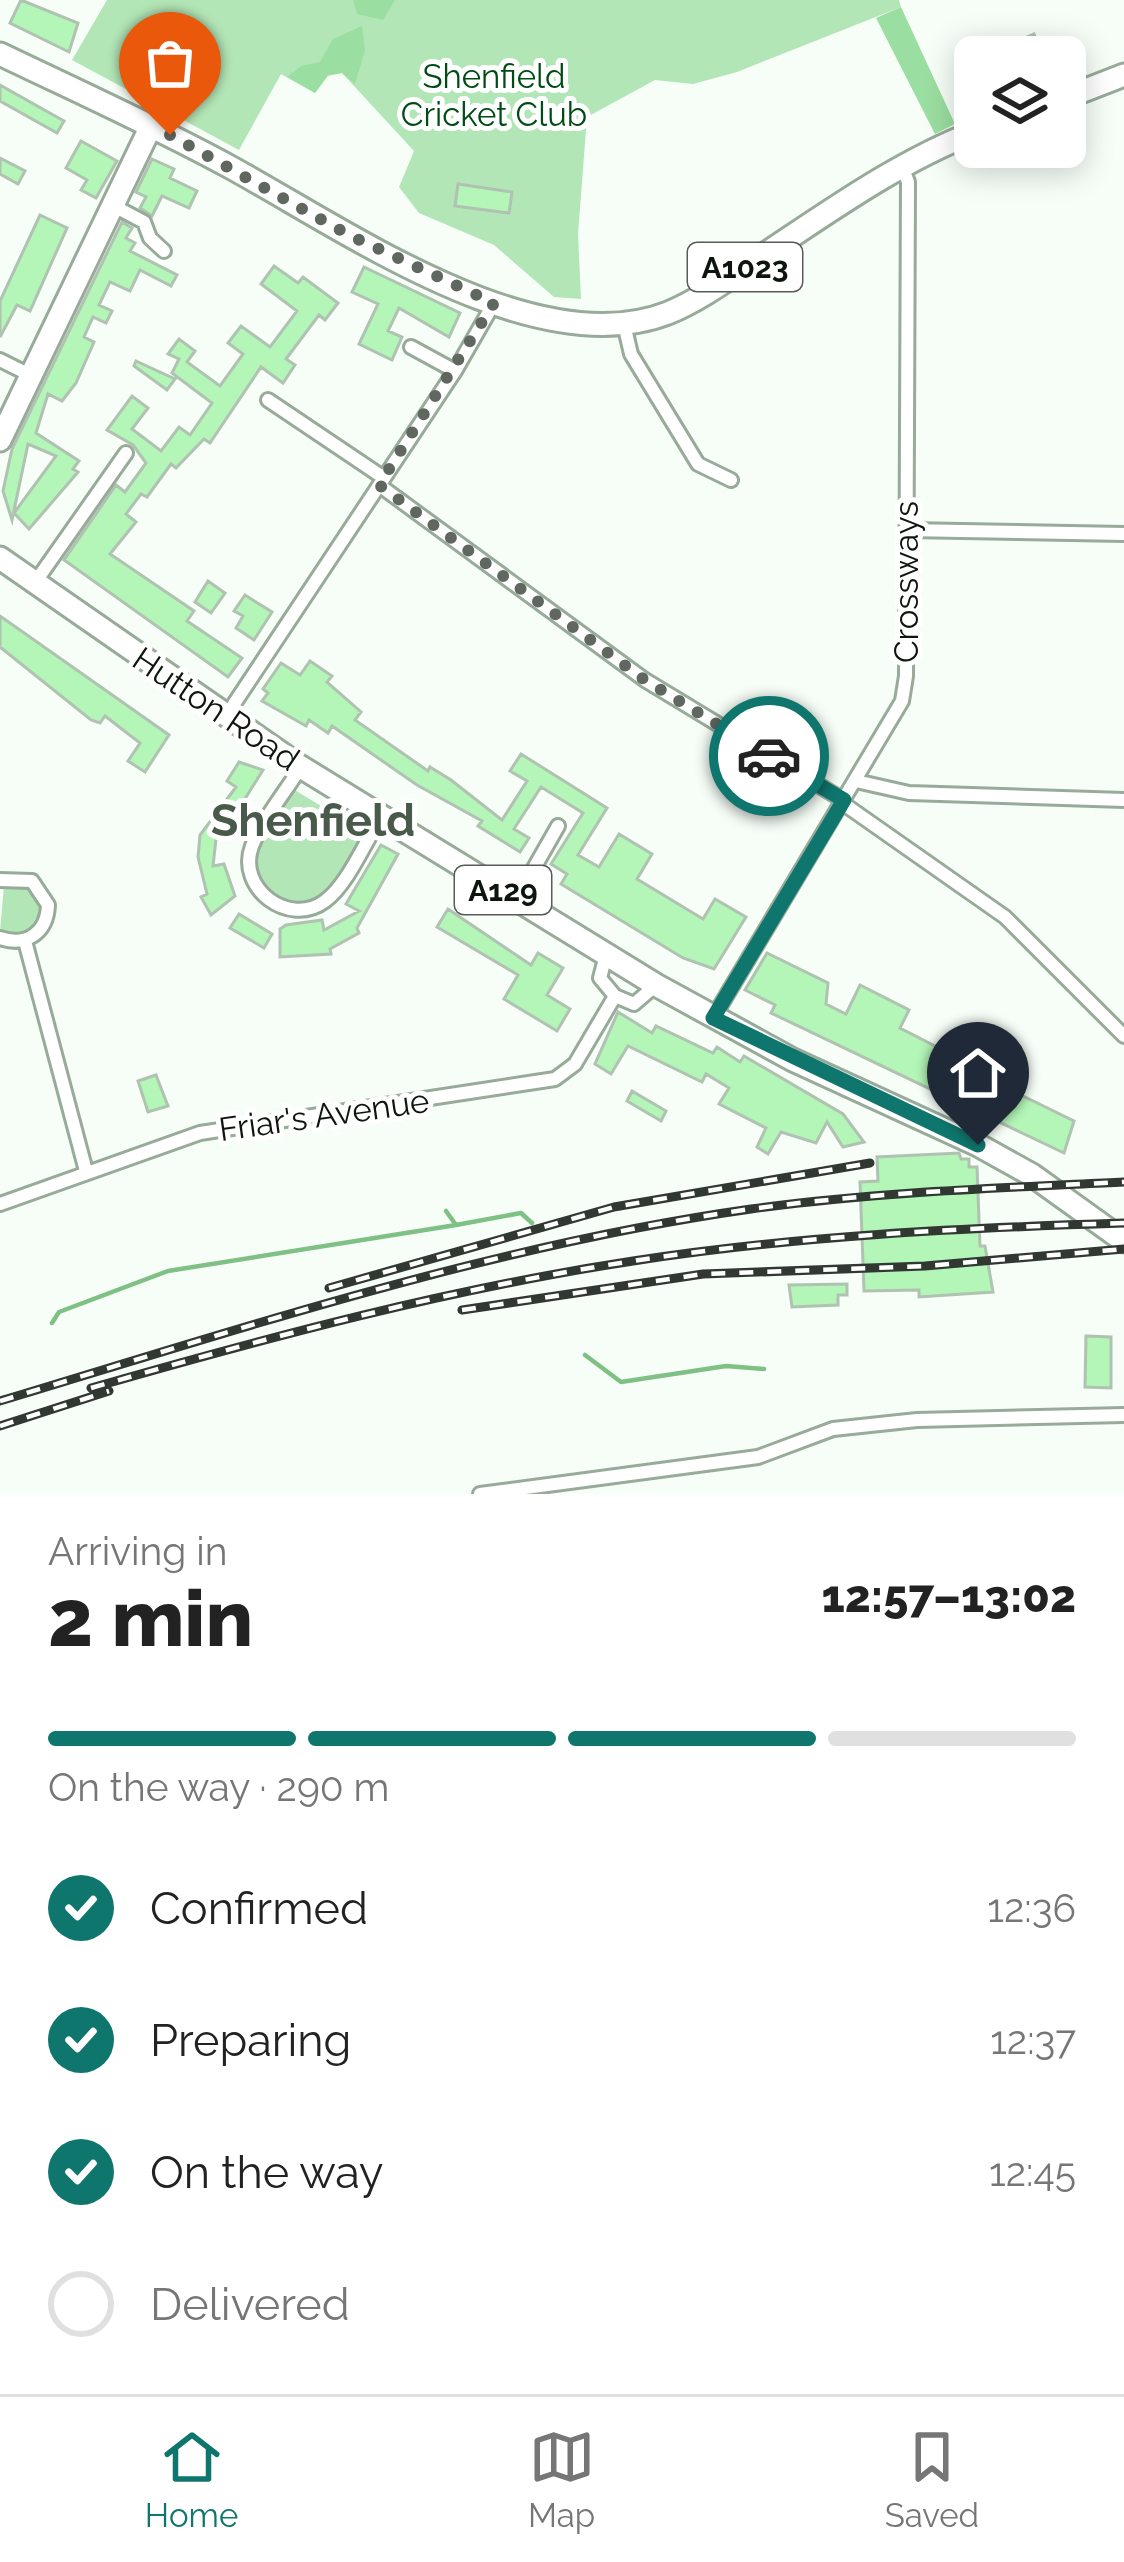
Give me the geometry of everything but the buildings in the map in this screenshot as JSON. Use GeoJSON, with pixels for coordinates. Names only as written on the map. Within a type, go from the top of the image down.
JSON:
{"type":"FeatureCollection","features":[{"type":"Feature","properties":{"kind":"main road","name":"A1023"},"geometry":{"type":"LineString","coordinates":[[0,54],[151,126],[349,235],[494,303],[554,320],[624,324],[669,313],[902,166],[954,142]]}},
{"type":"Feature","properties":{"kind":"main road"},"geometry":{"type":"LineString","coordinates":[[1086,90],[1124,75]]}},
{"type":"Feature","properties":{"kind":"main road"},"geometry":{"type":"LineString","coordinates":[[0,440],[151,126]]}},
{"type":"Feature","properties":{"kind":"main road","name":"Hutton Road"},"geometry":{"type":"LineString","coordinates":[[0,558],[301,767],[606,955],[713,1018],[978,1145],[1032,1175],[1124,1241]]}},
{"type":"Feature","properties":{"kind":"street","name":"Crossways"},"geometry":{"type":"LineString","coordinates":[[713,1018],[856,782],[904,689],[908,182],[902,166]]}},
{"type":"Feature","properties":{"kind":"street"},"geometry":{"type":"LineString","coordinates":[[110,204],[144,222],[150,238],[164,251]]}},
{"type":"Feature","properties":{"kind":"street"},"geometry":{"type":"LineString","coordinates":[[225,717],[494,303]]}},
{"type":"Feature","properties":{"kind":"street"},"geometry":{"type":"LineString","coordinates":[[624,324],[631,354],[698,464],[731,481]]}},
{"type":"Feature","properties":{"kind":"street"},"geometry":{"type":"LineString","coordinates":[[411,347],[454,371]]}},
{"type":"Feature","properties":{"kind":"street"},"geometry":{"type":"LineString","coordinates":[[0,360],[28,374]]}},
{"type":"Feature","properties":{"kind":"street"},"geometry":{"type":"LineString","coordinates":[[268,400],[645,680],[843,801],[1005,917],[1124,1036]]}},
{"type":"Feature","properties":{"kind":"street"},"geometry":{"type":"LineString","coordinates":[[33,585],[125,453]]}},
{"type":"Feature","properties":{"kind":"street"},"geometry":{"type":"LineString","coordinates":[[906,530],[1124,535]]}},
{"type":"Feature","properties":{"kind":"street"},"geometry":{"type":"LineString","coordinates":[[301,767],[251,849],[250,871],[259,890],[276,906],[296,911],[330,898],[381,817]]}},
{"type":"Feature","properties":{"kind":"street"},"geometry":{"type":"LineString","coordinates":[[856,782],[909,793],[1124,800]]}},
{"type":"Feature","properties":{"kind":"street"},"geometry":{"type":"LineString","coordinates":[[517,898],[558,826]]}},
{"type":"Feature","properties":{"kind":"street"},"geometry":{"type":"LineString","coordinates":[[0,880],[22,877],[45,896],[45,923],[25,941],[0,938]]}},
{"type":"Feature","properties":{"kind":"street"},"geometry":{"type":"LineString","coordinates":[[25,941],[86,1171]]}},
{"type":"Feature","properties":{"kind":"street"},"geometry":{"type":"LineString","coordinates":[[606,955],[600,978],[615,996],[634,1004],[656,985]]}},
{"type":"Feature","properties":{"kind":"street","name":"Friar's Avenue"},"geometry":{"type":"LineString","coordinates":[[0,1204],[200,1133],[543,1084],[575,1064],[615,996]]}},
{"type":"Feature","properties":{"kind":"street"},"geometry":{"type":"LineString","coordinates":[[480,1494],[758,1456],[833,1429],[916,1420],[1124,1415]]}},
{"type":"Feature","properties":{"kind":"green space","name":"Shenfield Cricket Club"},"geometry":{"type":"Polygon","coordinates":[[[107,0],[899,0],[901,7],[737,72],[693,84],[655,80],[587,117],[578,234],[581,299],[554,297],[494,245],[419,213],[399,187],[414,151],[342,73],[328,76],[315,93],[281,74],[239,150],[72,60],[107,0]]]}},
{"type":"Feature","properties":{"kind":"green space"},"geometry":{"type":"Polygon","coordinates":[[[353,0],[395,0],[383,20],[357,14],[353,0]]]}},
{"type":"Feature","properties":{"kind":"green space"},"geometry":{"type":"Polygon","coordinates":[[[901,7],[954,124],[935,134],[876,18],[901,7]]]}},
{"type":"Feature","properties":{"kind":"green space"},"geometry":{"type":"Polygon","coordinates":[[[362,26],[365,50],[355,84],[342,73],[328,75],[315,93],[287,77],[301,66],[320,62],[333,39],[362,26]]]}},
{"type":"Feature","properties":{"kind":"green space"},"geometry":{"type":"Polygon","coordinates":[[[293,789],[364,832],[327,889],[301,907],[286,906],[272,895],[258,877],[254,860],[260,837],[293,789]]]}},
{"type":"Feature","properties":{"kind":"green space"},"geometry":{"type":"Polygon","coordinates":[[[4,885],[28,886],[43,906],[40,923],[27,935],[0,932],[4,885]]]}},
{"type":"Feature","properties":{"kind":"waterway"},"geometry":{"type":"LineString","coordinates":[[446,1211],[456,1225],[521,1213],[532,1223]]}},
{"type":"Feature","properties":{"kind":"waterway"},"geometry":{"type":"LineString","coordinates":[[52,1323],[59,1312],[168,1271],[456,1225]]}},
{"type":"Feature","properties":{"kind":"waterway"},"geometry":{"type":"LineString","coordinates":[[585,1355],[621,1382],[726,1366],[764,1369]]}},
{"type":"Feature","properties":{"kind":"railway"},"geometry":{"type":"LineString","coordinates":[[329,1288],[614,1207],[870,1163]]}},
{"type":"Feature","properties":{"kind":"railway"},"geometry":{"type":"LineString","coordinates":[[0,1401],[372,1291],[655,1225],[844,1198],[1124,1182]]}},
{"type":"Feature","properties":{"kind":"railway"},"geometry":{"type":"LineString","coordinates":[[91,1388],[360,1316],[633,1261],[878,1234],[1124,1223]]}},
{"type":"Feature","properties":{"kind":"railway"},"geometry":{"type":"LineString","coordinates":[[462,1310],[703,1274],[925,1266],[1124,1249]]}},
{"type":"Feature","properties":{"kind":"railway"},"geometry":{"type":"LineString","coordinates":[[0,1426],[109,1391]]}},
{"type":"Feature","properties":{"kind":"way so far"},"geometry":{"type":"LineString","coordinates":[[170,135],[349,235],[494,303],[482,329],[379,485],[645,680],[769,756]]}},
{"type":"Feature","properties":{"kind":"district","name":"Shenfield"},"geometry":{"type":"Point","coordinates":[313,820]}},
{"type":"Feature","properties":{"kind":"route"},"geometry":{"type":"LineString","coordinates":[[769,756],[844,800],[713,1018],[978,1145]]}}]}
